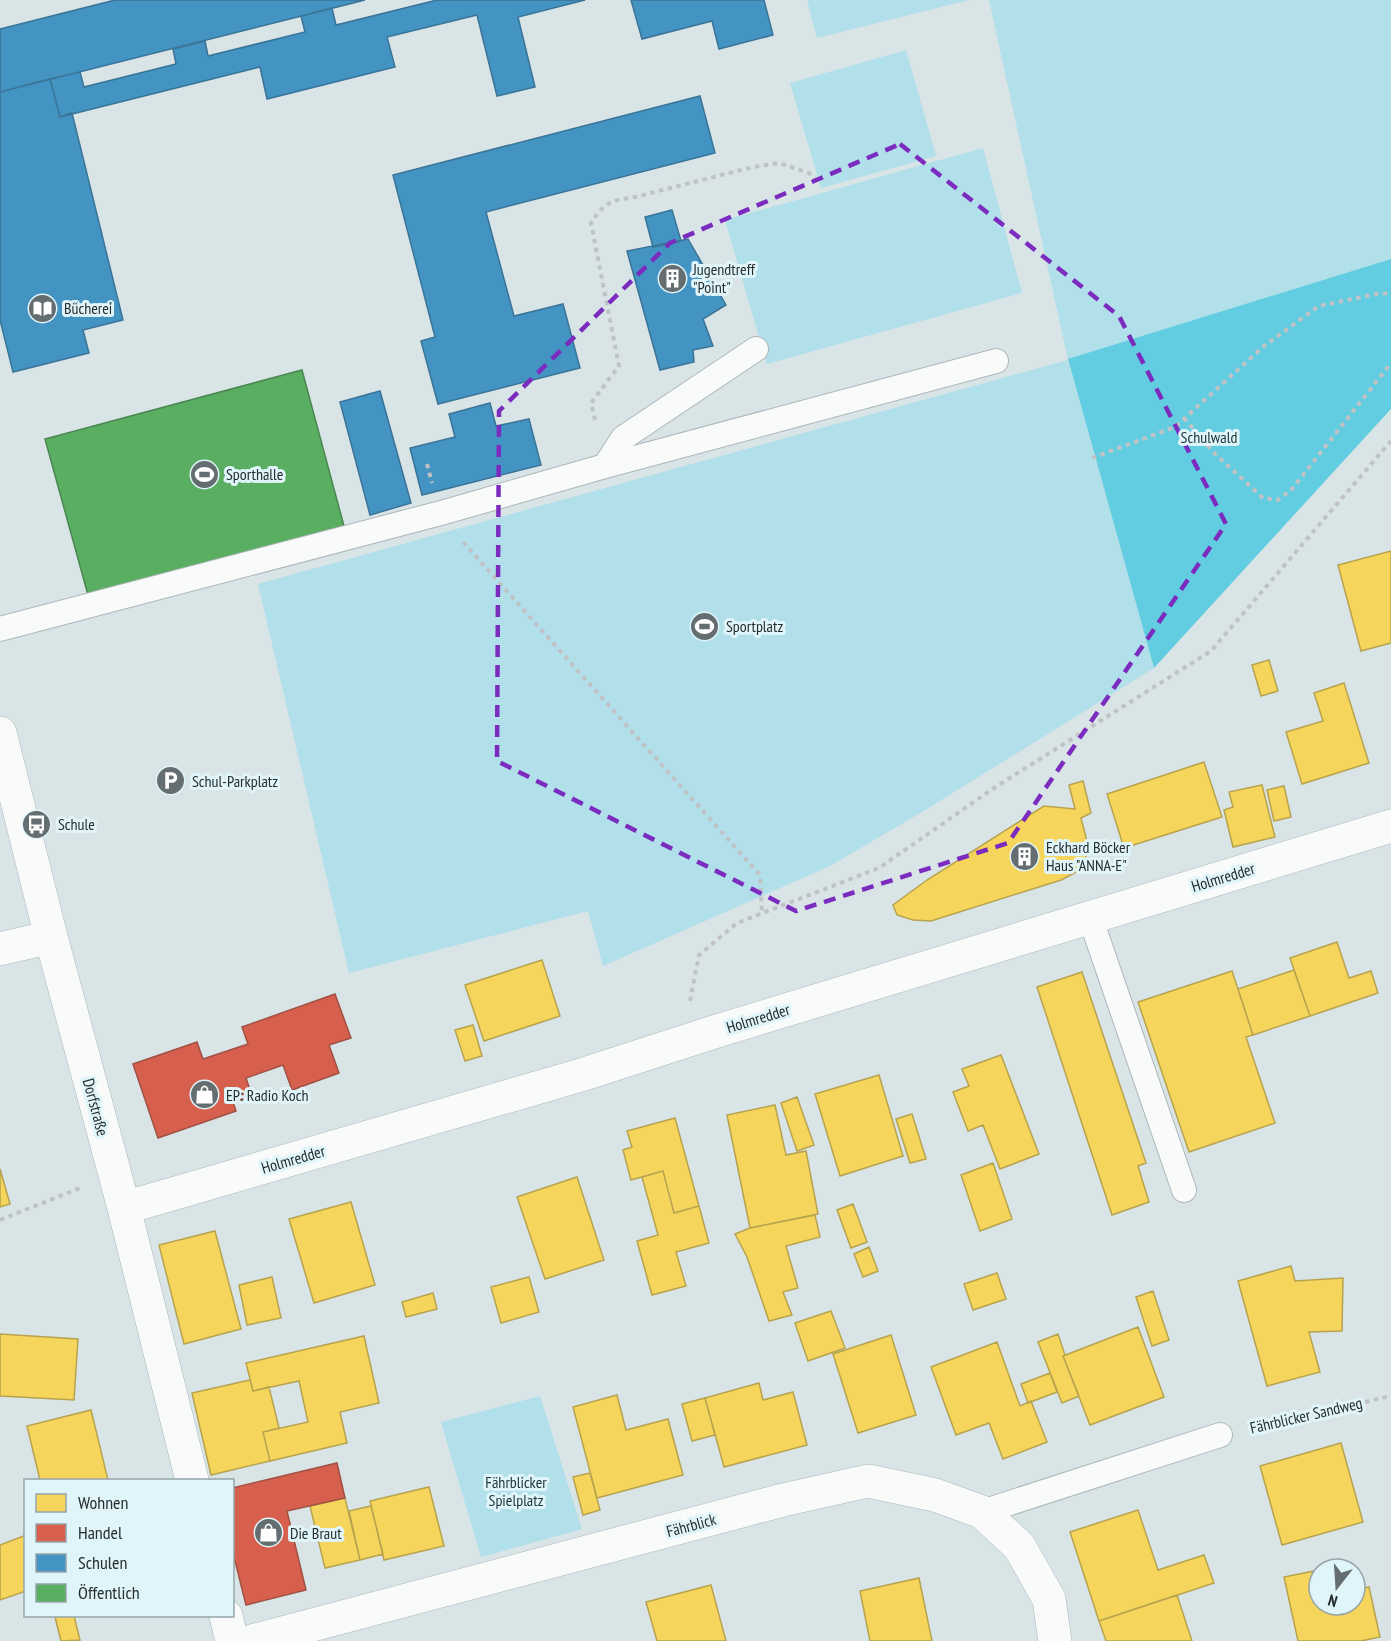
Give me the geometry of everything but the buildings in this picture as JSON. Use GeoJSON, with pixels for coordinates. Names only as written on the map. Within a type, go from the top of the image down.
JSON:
{"type":"FeatureCollection","features":[{"type":"Feature","properties":{"kind":"street","name":"Dorfstraße"},"geometry":{"type":"LineString","coordinates":[[0,733],[51,937],[124,1208],[192,1479]]}},
{"type":"Feature","properties":{"kind":"street","name":"Holmredder"},"geometry":{"type":"LineString","coordinates":[[124,1208],[581,1075],[717,1031],[1391,826]]}},
{"type":"Feature","properties":{"kind":"street"},"geometry":{"type":"LineString","coordinates":[[0,949],[51,937]]}},
{"type":"Feature","properties":{"kind":"street","name":"Fährblick"},"geometry":{"type":"LineString","coordinates":[[252,1641],[783,1500],[868,1481],[935,1495],[982,1512],[1019,1546],[1049,1599],[1056,1641]]}},
{"type":"Feature","properties":{"kind":"street"},"geometry":{"type":"LineString","coordinates":[[226,1617],[232,1641]]}},
{"type":"Feature","properties":{"kind":"lane"},"geometry":{"type":"LineString","coordinates":[[609,459],[623,438],[756,349]]}},
{"type":"Feature","properties":{"kind":"lane"},"geometry":{"type":"LineString","coordinates":[[0,629],[441,513],[609,459],[996,361]]}},
{"type":"Feature","properties":{"kind":"lane"},"geometry":{"type":"LineString","coordinates":[[1090,917],[1184,1190]]}},
{"type":"Feature","properties":{"kind":"lane"},"geometry":{"type":"LineString","coordinates":[[982,1512],[1220,1435]]}},
{"type":"Feature","properties":{"kind":"path"},"geometry":{"type":"LineString","coordinates":[[609,459],[591,403],[619,366],[591,223],[600,210],[615,199],[631,198],[753,167],[779,163],[809,173],[819,184]]}},
{"type":"Feature","properties":{"kind":"path"},"geometry":{"type":"LineString","coordinates":[[1092,458],[1174,426],[1264,346],[1319,306],[1391,293]]}},
{"type":"Feature","properties":{"kind":"path"},"geometry":{"type":"LineString","coordinates":[[1184,418],[1213,452],[1263,498],[1278,500],[1292,489],[1391,363]]}},
{"type":"Feature","properties":{"kind":"path"},"geometry":{"type":"LineString","coordinates":[[699,955],[737,923],[879,868],[994,788],[1211,651],[1391,441]]}},
{"type":"Feature","properties":{"kind":"path"},"geometry":{"type":"LineString","coordinates":[[427,464],[441,513],[454,532],[760,875],[762,914]]}},
{"type":"Feature","properties":{"kind":"path"},"geometry":{"type":"LineString","coordinates":[[0,1220],[114,1174]]}},
{"type":"Feature","properties":{"kind":"path","name":"Fährblicker Sandweg"},"geometry":{"type":"LineString","coordinates":[[1220,1435],[1391,1396]]}},
{"type":"Feature","properties":{"kind":"highlighted area"},"geometry":{"type":"Polygon","coordinates":[[[900,144],[1119,316],[1226,524],[1008,843],[796,911],[497,761],[499,411],[670,243],[900,144]]]}},
{"type":"Feature","properties":{"kind":"green space"},"geometry":{"type":"Polygon","coordinates":[[[807,0],[969,0],[817,38],[807,0]]]}},
{"type":"Feature","properties":{"kind":"green space"},"geometry":{"type":"Polygon","coordinates":[[[989,0],[1391,0],[1391,259],[1068,360],[989,0]]]}},
{"type":"Feature","properties":{"kind":"green space"},"geometry":{"type":"Polygon","coordinates":[[[906,50],[936,156],[821,188],[790,83],[906,50]]]}},
{"type":"Feature","properties":{"kind":"green space"},"geometry":{"type":"Polygon","coordinates":[[[983,148],[1022,293],[767,364],[725,220],[983,148]]]}},
{"type":"Feature","properties":{"kind":"green space","name":"Schulwald"},"geometry":{"type":"Polygon","coordinates":[[[1391,259],[1391,409],[1154,668],[1068,359],[1391,259]]]}},
{"type":"Feature","properties":{"kind":"green space","name":"Sportplatz"},"geometry":{"type":"Polygon","coordinates":[[[1068,360],[1154,668],[922,812],[830,866],[603,966],[588,911],[349,973],[258,584],[1068,360]]]}},
{"type":"Feature","properties":{"kind":"green space","name":"Fährblicker Spielplatz"},"geometry":{"type":"Polygon","coordinates":[[[540,1396],[582,1529],[481,1557],[441,1422],[540,1396]]]}},
{"type":"Feature","properties":{"kind":"place","name":"Jugendtreff \"Point\""},"geometry":{"type":"Point","coordinates":[672,278]}},
{"type":"Feature","properties":{"kind":"place","name":"Bücherei"},"geometry":{"type":"Point","coordinates":[43,308]}},
{"type":"Feature","properties":{"kind":"place","name":"Sporthalle"},"geometry":{"type":"Point","coordinates":[205,474]}},
{"type":"Feature","properties":{"kind":"place","name":"Sportplatz"},"geometry":{"type":"Point","coordinates":[705,626]}},
{"type":"Feature","properties":{"kind":"place","name":"Schul-Parkplatz"},"geometry":{"type":"Point","coordinates":[171,781]}},
{"type":"Feature","properties":{"kind":"place","name":"Schule"},"geometry":{"type":"Point","coordinates":[37,824]}},
{"type":"Feature","properties":{"kind":"place","name":"Eckhard Böcker Haus \"ANNA-E\""},"geometry":{"type":"Point","coordinates":[1025,856]}},
{"type":"Feature","properties":{"kind":"place","name":"EP: Radio Koch"},"geometry":{"type":"Point","coordinates":[205,1095]}},
{"type":"Feature","properties":{"kind":"place","name":"Die Braut"},"geometry":{"type":"Point","coordinates":[269,1533]}}]}
